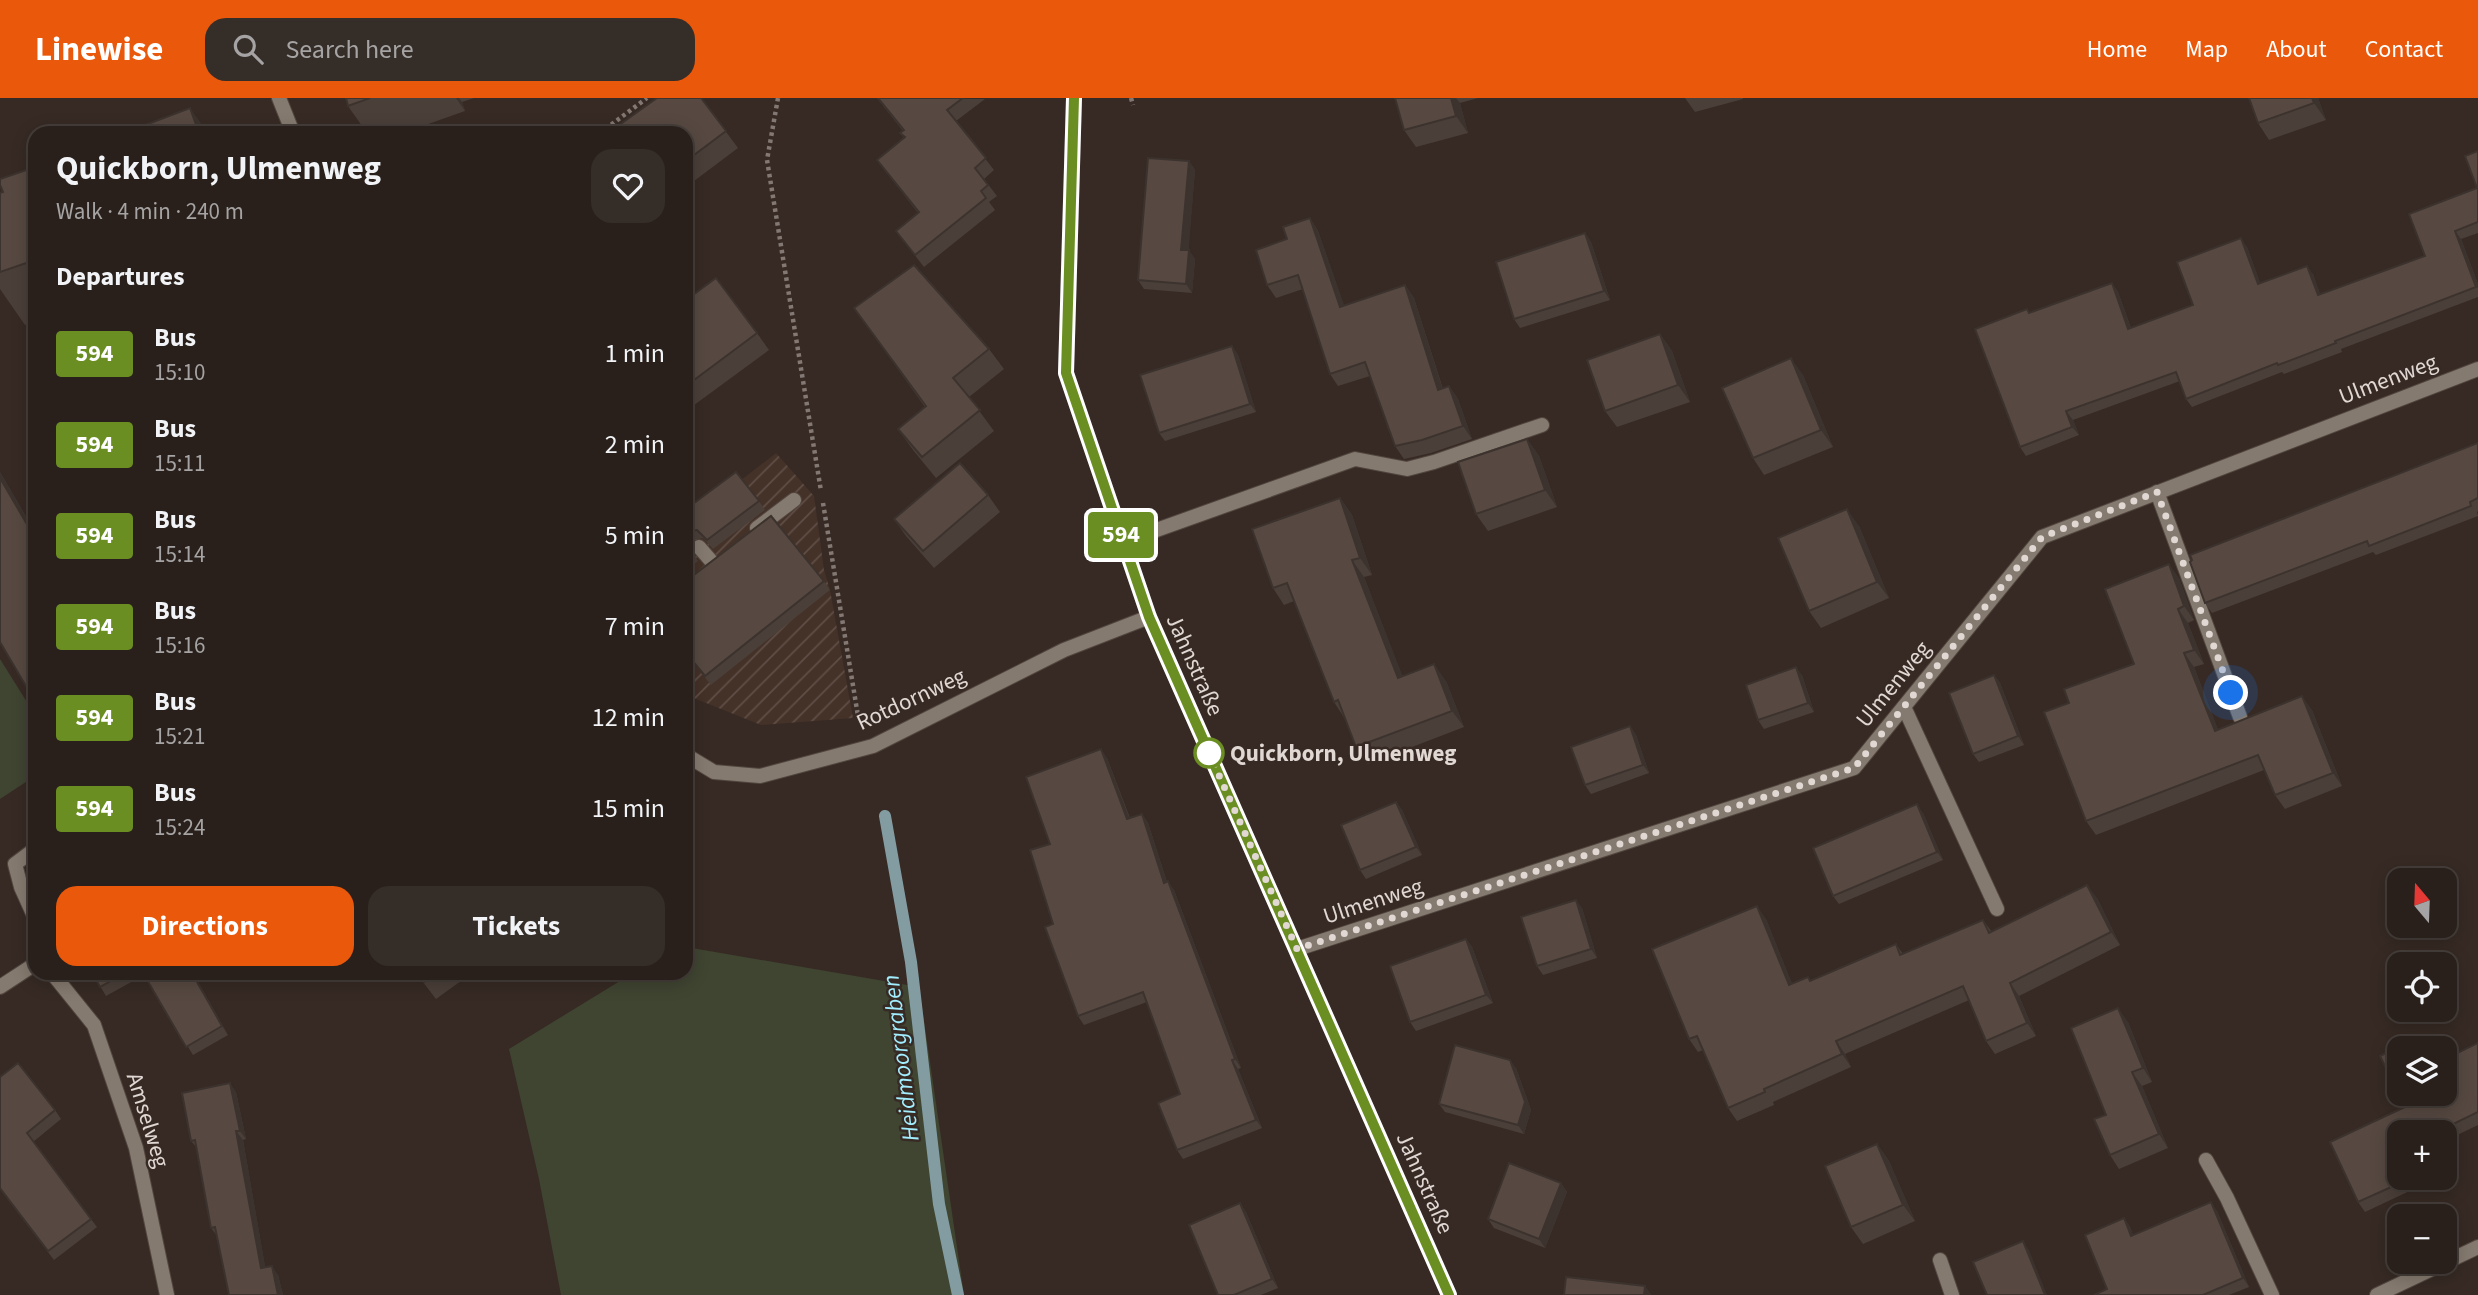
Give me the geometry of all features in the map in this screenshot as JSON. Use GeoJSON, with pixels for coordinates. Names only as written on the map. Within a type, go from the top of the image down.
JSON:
{"type":"FeatureCollection","features":[{"type":"Feature","properties":{"kind":"street"},"geometry":{"type":"LineString","coordinates":[[279,98],[290,126]]}},
{"type":"Feature","properties":{"kind":"street","name":"Jahnstraße"},"geometry":{"type":"LineString","coordinates":[[1074,98],[1066,373],[1149,617],[1449,1295]]}},
{"type":"Feature","properties":{"kind":"street","name":"Ulmenweg"},"geometry":{"type":"LineString","coordinates":[[1297,949],[1854,768],[2042,537],[2478,369]]}},
{"type":"Feature","properties":{"kind":"street"},"geometry":{"type":"LineString","coordinates":[[1123,542],[1355,459],[1407,469],[1542,425]]}},
{"type":"Feature","properties":{"kind":"street"},"geometry":{"type":"LineString","coordinates":[[2157,492],[2240,717]]}},
{"type":"Feature","properties":{"kind":"street"},"geometry":{"type":"LineString","coordinates":[[743,539],[794,500]]}},
{"type":"Feature","properties":{"kind":"street"},"geometry":{"type":"LineString","coordinates":[[699,547],[712,562]]}},
{"type":"Feature","properties":{"kind":"street","name":"Rotdornweg"},"geometry":{"type":"LineString","coordinates":[[693,759],[714,772],[760,776],[864,748],[1064,650],[1149,617]]}},
{"type":"Feature","properties":{"kind":"street"},"geometry":{"type":"LineString","coordinates":[[1904,706],[1997,909]]}},
{"type":"Feature","properties":{"kind":"street"},"geometry":{"type":"LineString","coordinates":[[28,854],[15,864],[28,902]]}},
{"type":"Feature","properties":{"kind":"street"},"geometry":{"type":"LineString","coordinates":[[0,988],[28,969]]}},
{"type":"Feature","properties":{"kind":"street","name":"Amselweg"},"geometry":{"type":"LineString","coordinates":[[58,980],[94,1025],[136,1148],[167,1295]]}},
{"type":"Feature","properties":{"kind":"street"},"geometry":{"type":"LineString","coordinates":[[2206,1160],[2227,1198],[2272,1295]]}},
{"type":"Feature","properties":{"kind":"street"},"geometry":{"type":"LineString","coordinates":[[2377,1295],[2478,1247]]}},
{"type":"Feature","properties":{"kind":"street"},"geometry":{"type":"LineString","coordinates":[[1940,1260],[1952,1295]]}},
{"type":"Feature","properties":{"kind":"path"},"geometry":{"type":"LineString","coordinates":[[610,126],[647,98]]}},
{"type":"Feature","properties":{"kind":"path"},"geometry":{"type":"LineString","coordinates":[[778,98],[767,160],[864,748]]}},
{"type":"Feature","properties":{"kind":"path"},"geometry":{"type":"LineString","coordinates":[[1131,98],[1133,105]]}},
{"type":"Feature","properties":{"kind":"path"},"geometry":{"type":"LineString","coordinates":[[635,107],[643,117]]}},
{"type":"Feature","properties":{"kind":"shaded area"},"geometry":{"type":"Polygon","coordinates":[[[776,453],[814,496],[824,570],[853,718],[761,725],[693,698],[693,518],[776,453]]]}},
{"type":"Feature","properties":{"kind":"green space"},"geometry":{"type":"Polygon","coordinates":[[[0,659],[28,704],[28,781],[0,799],[0,659]]]}},
{"type":"Feature","properties":{"kind":"green space"},"geometry":{"type":"Polygon","coordinates":[[[693,948],[919,987],[964,1295],[561,1295],[539,1179],[509,1049],[622,980],[693,980],[693,948]]]}},
{"type":"Feature","properties":{"kind":"building"},"geometry":{"type":"Polygon","coordinates":[[[346,98],[370,98],[348,106],[346,98]]]}},
{"type":"Feature","properties":{"kind":"building"},"geometry":{"type":"Polygon","coordinates":[[[657,98],[701,98],[726,131],[693,156],[693,126],[618,126],[657,98]]]}},
{"type":"Feature","properties":{"kind":"building"},"geometry":{"type":"Polygon","coordinates":[[[878,98],[963,98],[947,110],[986,158],[975,168],[988,185],[981,191],[986,198],[915,255],[896,231],[919,212],[877,160],[905,137],[900,133],[904,130],[878,98]]]}},
{"type":"Feature","properties":{"kind":"building"},"geometry":{"type":"Polygon","coordinates":[[[1395,98],[1451,98],[1456,116],[1404,130],[1395,98]]]}},
{"type":"Feature","properties":{"kind":"building"},"geometry":{"type":"Polygon","coordinates":[[[2249,98],[2312,98],[2314,103],[2258,123],[2249,98]]]}},
{"type":"Feature","properties":{"kind":"building"},"geometry":{"type":"Polygon","coordinates":[[[190,108],[196,126],[142,126],[190,108]]]}},
{"type":"Feature","properties":{"kind":"building"},"geometry":{"type":"Polygon","coordinates":[[[2478,151],[2478,222],[2455,231],[2476,287],[2186,399],[2176,372],[2066,411],[2072,427],[2020,447],[1975,329],[2027,309],[2029,313],[2112,283],[2128,329],[2193,305],[2177,262],[2241,238],[2258,284],[2307,266],[2318,295],[2425,256],[2409,214],[2477,188],[2465,156],[2478,151]]]}},
{"type":"Feature","properties":{"kind":"building"},"geometry":{"type":"Polygon","coordinates":[[[1148,158],[1189,161],[1181,250],[1189,250],[1186,284],[1138,280],[1148,158]]]}},
{"type":"Feature","properties":{"kind":"building"},"geometry":{"type":"Polygon","coordinates":[[[28,169],[28,262],[0,272],[0,193],[3,192],[0,179],[28,169]]]}},
{"type":"Feature","properties":{"kind":"building"},"geometry":{"type":"Polygon","coordinates":[[[1310,218],[1340,307],[1405,285],[1438,390],[1449,386],[1463,426],[1395,446],[1365,362],[1330,374],[1298,275],[1267,285],[1256,250],[1287,239],[1283,227],[1310,218]]]}},
{"type":"Feature","properties":{"kind":"building"},"geometry":{"type":"Polygon","coordinates":[[[1585,233],[1604,291],[1514,319],[1496,262],[1585,233]]]}},
{"type":"Feature","properties":{"kind":"building"},"geometry":{"type":"Polygon","coordinates":[[[914,265],[989,349],[953,378],[980,410],[922,457],[898,429],[926,406],[854,308],[914,265]]]}},
{"type":"Feature","properties":{"kind":"building"},"geometry":{"type":"Polygon","coordinates":[[[716,278],[757,333],[693,381],[693,295],[716,278]]]}},
{"type":"Feature","properties":{"kind":"building"},"geometry":{"type":"Polygon","coordinates":[[[1660,334],[1678,385],[1605,411],[1587,360],[1660,334]]]}},
{"type":"Feature","properties":{"kind":"building"},"geometry":{"type":"Polygon","coordinates":[[[1232,346],[1250,404],[1159,433],[1140,375],[1232,346]]]}},
{"type":"Feature","properties":{"kind":"building"},"geometry":{"type":"Polygon","coordinates":[[[1791,358],[1821,430],[1753,458],[1722,388],[1791,358]]]}},
{"type":"Feature","properties":{"kind":"building"},"geometry":{"type":"Polygon","coordinates":[[[1527,439],[1545,490],[1476,514],[1458,462],[1527,439]]]}},
{"type":"Feature","properties":{"kind":"building"},"geometry":{"type":"Polygon","coordinates":[[[2478,443],[2478,498],[2470,502],[2471,506],[2369,546],[2367,541],[2205,603],[2190,555],[2478,443]]]}},
{"type":"Feature","properties":{"kind":"building"},"geometry":{"type":"Polygon","coordinates":[[[960,463],[988,495],[923,551],[894,519],[960,463]]]}},
{"type":"Feature","properties":{"kind":"building"},"geometry":{"type":"Polygon","coordinates":[[[736,472],[759,501],[707,540],[697,530],[693,531],[693,504],[736,472]]]}},
{"type":"Feature","properties":{"kind":"building"},"geometry":{"type":"Polygon","coordinates":[[[0,478],[28,526],[28,690],[0,642],[0,478]]]}},
{"type":"Feature","properties":{"kind":"building"},"geometry":{"type":"Polygon","coordinates":[[[1340,498],[1360,558],[1352,560],[1398,678],[1434,664],[1452,711],[1356,747],[1338,700],[1334,702],[1287,583],[1273,588],[1252,529],[1340,498]]]}},
{"type":"Feature","properties":{"kind":"building"},"geometry":{"type":"Polygon","coordinates":[[[1847,509],[1877,582],[1809,611],[1778,538],[1847,509]]]}},
{"type":"Feature","properties":{"kind":"building"},"geometry":{"type":"Polygon","coordinates":[[[771,516],[824,581],[705,676],[693,661],[693,576],[771,516]]]}},
{"type":"Feature","properties":{"kind":"building"},"geometry":{"type":"Polygon","coordinates":[[[2169,564],[2184,606],[2178,609],[2194,650],[2184,653],[2215,731],[2302,696],[2333,773],[2275,795],[2258,755],[2086,821],[2044,712],[2069,703],[2064,689],[2134,664],[2105,589],[2169,564]]]}},
{"type":"Feature","properties":{"kind":"building"},"geometry":{"type":"Polygon","coordinates":[[[1796,667],[1808,703],[1758,720],[1746,685],[1796,667]]]}},
{"type":"Feature","properties":{"kind":"building"},"geometry":{"type":"Polygon","coordinates":[[[1994,675],[2018,736],[1973,754],[1949,693],[1994,675]]]}},
{"type":"Feature","properties":{"kind":"building"},"geometry":{"type":"Polygon","coordinates":[[[1630,726],[1643,765],[1585,785],[1571,747],[1630,726]]]}},
{"type":"Feature","properties":{"kind":"building"},"geometry":{"type":"Polygon","coordinates":[[[1101,749],[1127,819],[1142,814],[1164,883],[1168,881],[1256,1120],[1177,1150],[1158,1103],[1180,1094],[1143,992],[1078,1016],[1045,927],[1053,924],[1030,850],[1050,844],[1026,777],[1101,749]]]}},
{"type":"Feature","properties":{"kind":"building"},"geometry":{"type":"Polygon","coordinates":[[[1396,802],[1416,847],[1360,870],[1341,825],[1396,802]]]}},
{"type":"Feature","properties":{"kind":"building"},"geometry":{"type":"Polygon","coordinates":[[[1917,804],[1937,852],[1833,896],[1813,848],[1917,804]]]}},
{"type":"Feature","properties":{"kind":"building"},"geometry":{"type":"Polygon","coordinates":[[[2087,885],[2111,932],[2010,983],[2027,1023],[1986,1041],[1963,986],[1836,1041],[1842,1054],[1728,1108],[1697,1036],[1689,1039],[1652,949],[1757,906],[1789,985],[1808,977],[1810,981],[1896,944],[1900,955],[1983,920],[1989,933],[2087,885]]]}},
{"type":"Feature","properties":{"kind":"building"},"geometry":{"type":"Polygon","coordinates":[[[1576,900],[1591,949],[1537,966],[1521,917],[1576,900]]]}},
{"type":"Feature","properties":{"kind":"building"},"geometry":{"type":"Polygon","coordinates":[[[1466,939],[1486,995],[1410,1022],[1390,966],[1466,939]]]}},
{"type":"Feature","properties":{"kind":"building"},"geometry":{"type":"Polygon","coordinates":[[[96,980],[112,980],[100,987],[96,980]]]}},
{"type":"Feature","properties":{"kind":"building"},"geometry":{"type":"Polygon","coordinates":[[[147,980],[196,980],[222,1026],[186,1047],[147,980]]]}},
{"type":"Feature","properties":{"kind":"building"},"geometry":{"type":"Polygon","coordinates":[[[2118,1008],[2143,1068],[2132,1072],[2159,1134],[2110,1155],[2094,1119],[2106,1115],[2071,1028],[2118,1008]]]}},
{"type":"Feature","properties":{"kind":"building"},"geometry":{"type":"Polygon","coordinates":[[[2478,1043],[2478,1112],[2457,1122],[2457,1120],[2387,1120],[2387,1189],[2358,1202],[2330,1142],[2405,1107],[2457,1106],[2457,1053],[2478,1043]]]}},
{"type":"Feature","properties":{"kind":"building"},"geometry":{"type":"Polygon","coordinates":[[[1455,1045],[1510,1060],[1525,1102],[1518,1125],[1439,1104],[1455,1045]]]}},
{"type":"Feature","properties":{"kind":"building"},"geometry":{"type":"Polygon","coordinates":[[[2387,1052],[2387,1070],[2380,1056],[2387,1052]]]}},
{"type":"Feature","properties":{"kind":"building"},"geometry":{"type":"Polygon","coordinates":[[[18,1063],[55,1110],[27,1133],[91,1219],[48,1251],[0,1188],[0,1077],[18,1063]]]}},
{"type":"Feature","properties":{"kind":"building"},"geometry":{"type":"Polygon","coordinates":[[[230,1083],[261,1268],[272,1266],[278,1295],[229,1295],[215,1227],[211,1228],[195,1140],[191,1141],[182,1093],[230,1083]]]}},
{"type":"Feature","properties":{"kind":"building"},"geometry":{"type":"Polygon","coordinates":[[[1877,1144],[1903,1205],[1851,1227],[1825,1166],[1877,1144]]]}},
{"type":"Feature","properties":{"kind":"building"},"geometry":{"type":"Polygon","coordinates":[[[1509,1163],[1561,1183],[1539,1239],[1488,1219],[1509,1163]]]}},
{"type":"Feature","properties":{"kind":"building"},"geometry":{"type":"Polygon","coordinates":[[[2211,1202],[2243,1278],[2203,1295],[2094,1295],[2107,1289],[2085,1235],[2124,1218],[2131,1236],[2211,1202]]]}},
{"type":"Feature","properties":{"kind":"building"},"geometry":{"type":"Polygon","coordinates":[[[1240,1203],[1272,1279],[1234,1295],[1218,1295],[1189,1225],[1240,1203]]]}},
{"type":"Feature","properties":{"kind":"building"},"geometry":{"type":"Polygon","coordinates":[[[2023,1241],[2045,1295],[1987,1295],[1973,1262],[2023,1241]]]}},
{"type":"Feature","properties":{"kind":"building"},"geometry":{"type":"Polygon","coordinates":[[[1566,1277],[1645,1286],[1644,1295],[1564,1295],[1566,1277]]]}},
{"type":"Feature","properties":{"kind":"waterway","name":"Heidmoorgraben"},"geometry":{"type":"LineString","coordinates":[[885,816],[911,962],[939,1204],[958,1295]]}},
{"type":"Feature","properties":{"kind":"bus line","name":"594"},"geometry":{"type":"LineString","coordinates":[[1074,98],[1066,373],[1149,617],[1449,1295]]}},
{"type":"Feature","properties":{"kind":"place","name":"Quickborn, Ulmenweg"},"geometry":{"type":"Point","coordinates":[1209,753]}},
{"type":"Feature","properties":{"kind":"route"},"geometry":{"type":"LineString","coordinates":[[1209,753],[1297,949],[1854,768],[2042,537],[2157,492],[2231,693]]}}]}
